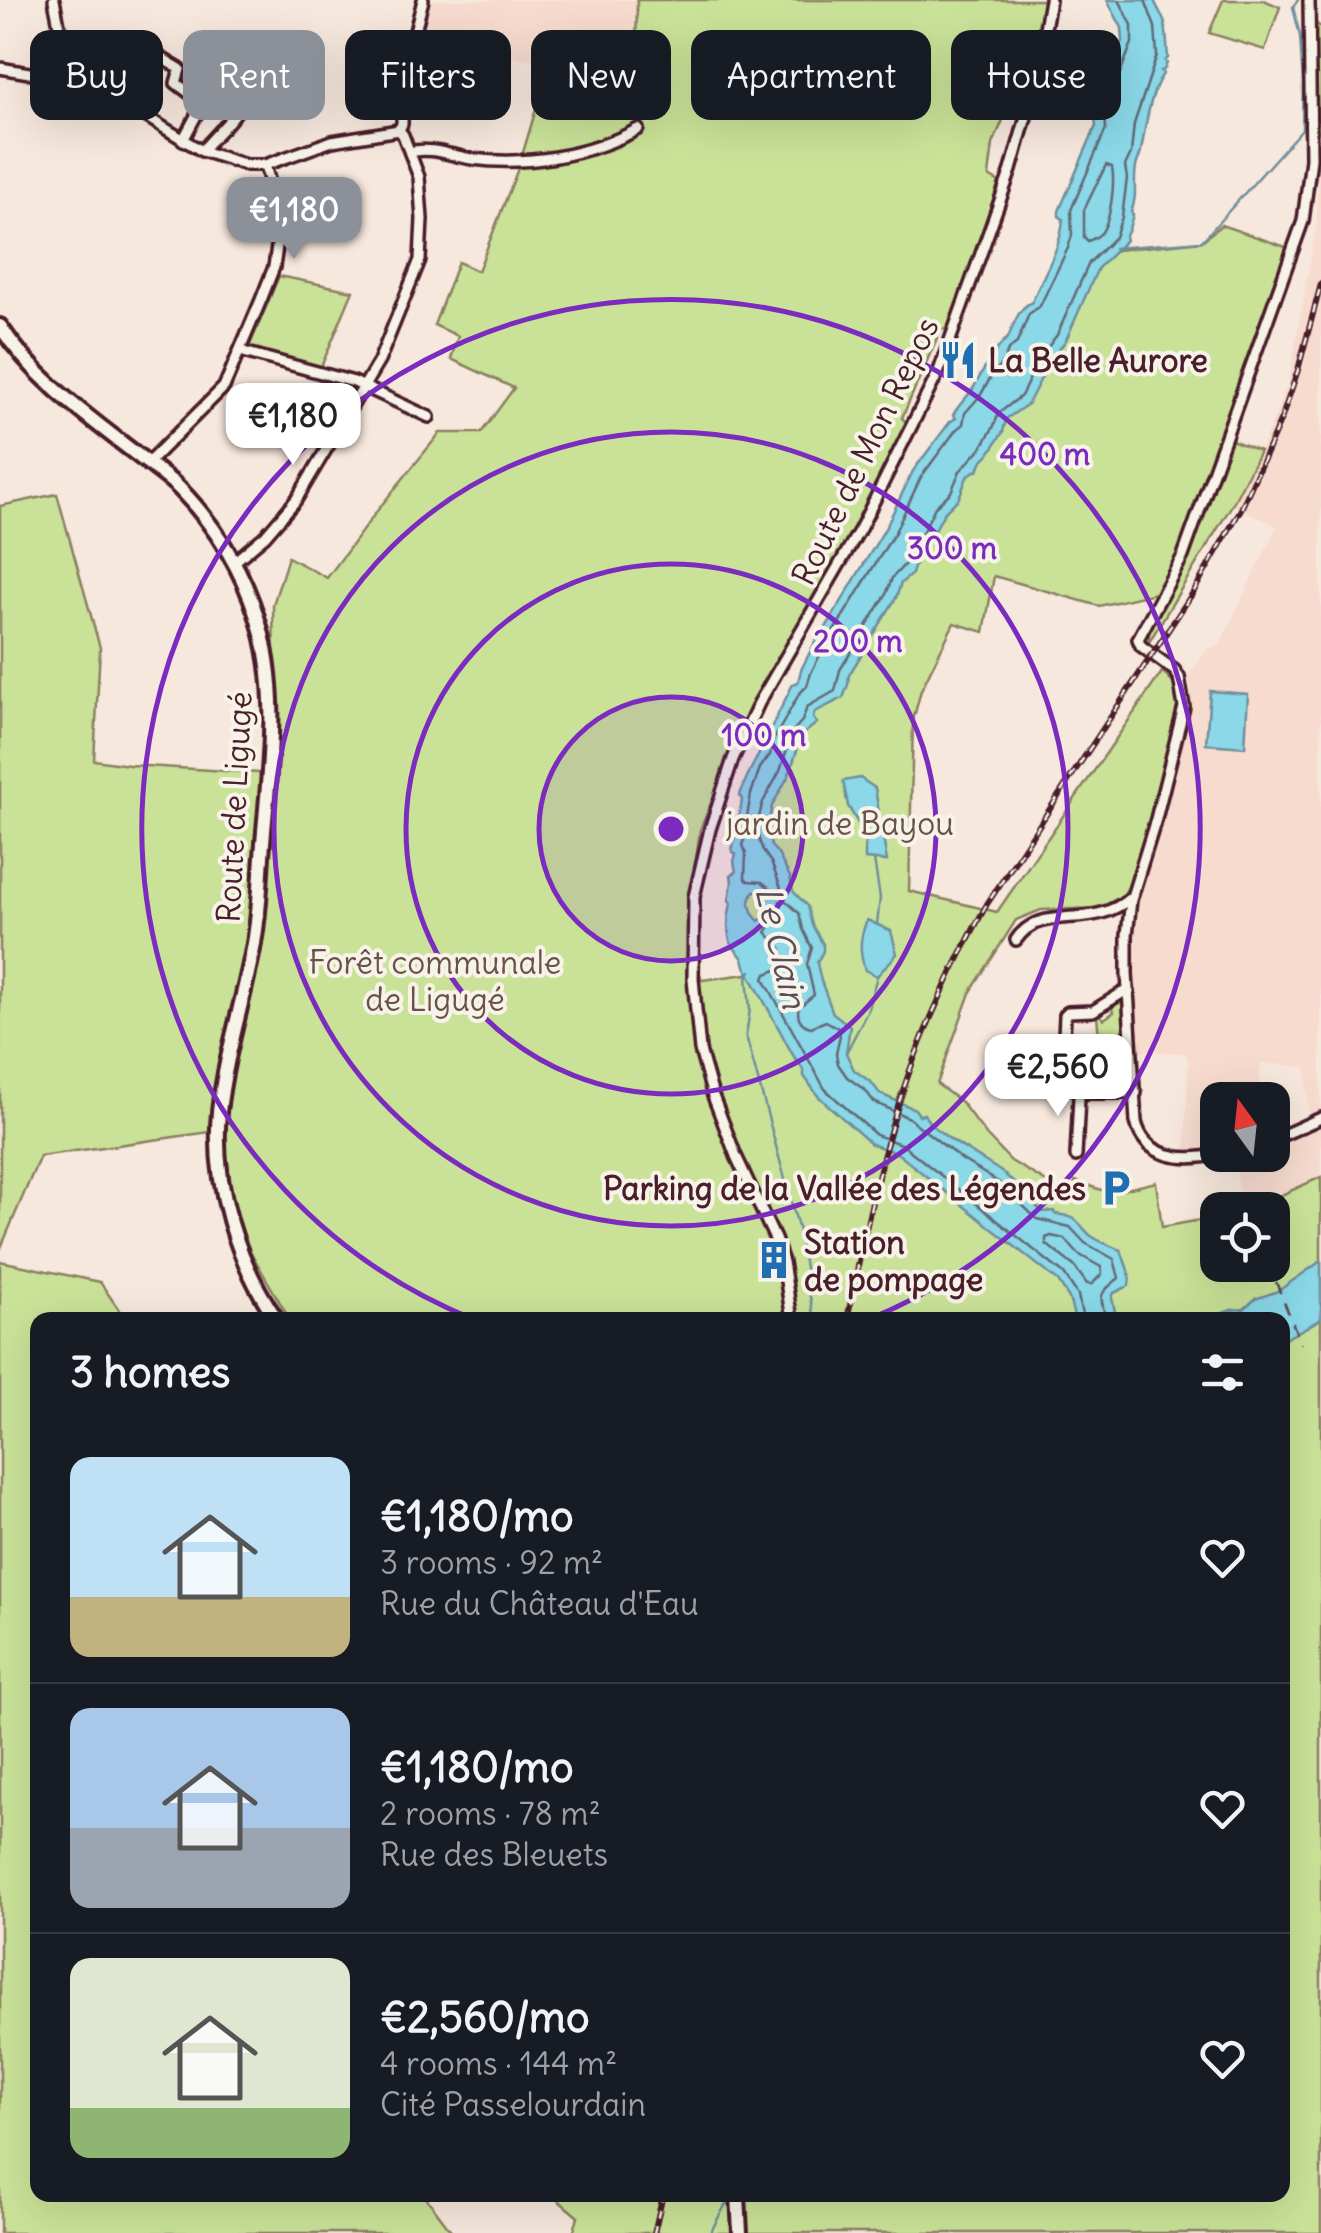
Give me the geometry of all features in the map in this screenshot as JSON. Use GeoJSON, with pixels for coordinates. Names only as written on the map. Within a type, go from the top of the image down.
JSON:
{"type":"FeatureCollection","features":[{"type":"Feature","properties":{"kind":"street"},"geometry":{"type":"LineString","coordinates":[[54,0],[60,30]]}},
{"type":"Feature","properties":{"kind":"street"},"geometry":{"type":"LineString","coordinates":[[415,30],[422,0]]}},
{"type":"Feature","properties":{"kind":"street","name":"Route de Mon Repos"},"geometry":{"type":"LineString","coordinates":[[791,1312],[779,1250],[724,1126],[700,1050],[693,978],[694,897],[733,758],[759,703],[860,529],[939,371],[1011,170],[1035,86],[1050,0]]}},
{"type":"Feature","properties":{"kind":"street"},"geometry":{"type":"LineString","coordinates":[[1200,1156],[1182,1158],[1155,1150],[1146,1143],[1136,1122],[1127,936],[1132,896],[1184,707],[1180,677],[1140,646],[1138,640],[1182,556],[1303,221],[1311,159],[1310,0]]}},
{"type":"Feature","properties":{"kind":"street"},"geometry":{"type":"LineString","coordinates":[[163,59],[180,69],[176,83],[200,101],[182,140]]}},
{"type":"Feature","properties":{"kind":"street"},"geometry":{"type":"LineString","coordinates":[[0,68],[30,73]]}},
{"type":"Feature","properties":{"kind":"street"},"geometry":{"type":"LineString","coordinates":[[151,120],[202,151],[246,164],[265,165],[332,142],[399,130]]}},
{"type":"Feature","properties":{"kind":"street"},"geometry":{"type":"LineString","coordinates":[[202,151],[230,120]]}},
{"type":"Feature","properties":{"kind":"street"},"geometry":{"type":"LineString","coordinates":[[399,130],[402,120]]}},
{"type":"Feature","properties":{"kind":"street"},"geometry":{"type":"LineString","coordinates":[[410,152],[420,149],[480,160],[528,160],[594,148],[638,129]]}},
{"type":"Feature","properties":{"kind":"street"},"geometry":{"type":"LineString","coordinates":[[234,562],[265,536],[296,500],[379,361],[420,260],[419,177],[399,130]]}},
{"type":"Feature","properties":{"kind":"street"},"geometry":{"type":"LineString","coordinates":[[148,463],[218,394],[274,268],[278,240],[265,165]]}},
{"type":"Feature","properties":{"kind":"street","name":"Route de Ligugé"},"geometry":{"type":"LineString","coordinates":[[0,326],[36,372],[61,396],[177,486],[198,510],[234,562],[263,638],[272,720],[254,944],[223,1084],[218,1144],[226,1202],[240,1250],[272,1312]]}},
{"type":"Feature","properties":{"kind":"street"},"geometry":{"type":"LineString","coordinates":[[240,350],[364,386],[429,417]]}},
{"type":"Feature","properties":{"kind":"street"},"geometry":{"type":"LineString","coordinates":[[1016,940],[1023,930],[1037,922],[1100,916],[1132,896]]}},
{"type":"Feature","properties":{"kind":"street"},"geometry":{"type":"LineString","coordinates":[[1129,992],[1122,992],[1093,1011],[1065,1015],[1064,1062],[1081,1090],[1087,1093],[1136,1093]]}},
{"type":"Feature","properties":{"kind":"street"},"geometry":{"type":"LineString","coordinates":[[1076,1156],[1081,1090]]}},
{"type":"Feature","properties":{"kind":"street"},"geometry":{"type":"LineString","coordinates":[[1290,1132],[1321,1118]]}},
{"type":"Feature","properties":{"kind":"street"},"geometry":{"type":"LineString","coordinates":[[738,2202],[740,2233]]}},
{"type":"Feature","properties":{"kind":"shaded area"},"geometry":{"type":"Polygon","coordinates":[[[415,0],[637,0],[636,30],[531,30],[531,60],[511,57],[511,30],[409,30],[415,0]]]}},
{"type":"Feature","properties":{"kind":"shaded area"},"geometry":{"type":"Polygon","coordinates":[[[1321,129],[1321,1177],[1288,1192],[1239,1192],[1236,1172],[1290,1172],[1290,1140],[1307,1132],[1309,1119],[1306,1067],[1261,1063],[1259,1082],[1200,1082],[1200,1151],[1185,1152],[1188,1061],[1185,1053],[1138,1051],[1131,968],[1133,926],[1188,708],[1188,676],[1208,648],[1219,646],[1277,526],[1232,505],[1288,385],[1317,222],[1321,129]]]}},
{"type":"Feature","properties":{"kind":"green space","name":"Forêt communale de Ligugé"},"geometry":{"type":"Polygon","coordinates":[[[637,0],[1045,0],[1040,30],[951,30],[951,120],[1003,120],[993,144],[989,176],[999,182],[949,330],[941,329],[902,418],[909,425],[852,535],[746,718],[700,830],[690,903],[691,944],[702,980],[761,972],[743,900],[773,775],[1088,253],[1202,241],[1221,225],[1289,248],[1178,556],[1155,593],[1099,606],[994,576],[984,632],[954,623],[921,690],[913,721],[909,891],[997,912],[1162,672],[1172,681],[1179,719],[1131,883],[1123,895],[1100,908],[1041,910],[1016,920],[970,993],[937,1084],[961,1102],[1011,1161],[1072,1197],[1075,1181],[1110,1193],[1156,1182],[1162,1227],[1200,1220],[1200,1282],[1290,1282],[1288,1192],[1321,1177],[1321,2233],[573,2233],[578,2217],[560,2202],[1290,2202],[1290,1312],[285,1312],[243,1239],[231,1189],[224,1130],[40,1156],[0,1250],[0,506],[57,494],[100,648],[94,760],[276,774],[273,605],[288,557],[327,578],[440,433],[481,433],[514,388],[451,359],[458,336],[434,325],[458,262],[478,271],[533,120],[671,120],[671,30],[636,30],[637,0]]]}},
{"type":"Feature","properties":{"kind":"green space"},"geometry":{"type":"Polygon","coordinates":[[[1223,0],[1264,0],[1280,7],[1265,50],[1209,33],[1223,0]]]}},
{"type":"Feature","properties":{"kind":"green space"},"geometry":{"type":"Polygon","coordinates":[[[1315,23],[1321,27],[1318,133],[1315,23]]]}},
{"type":"Feature","properties":{"kind":"green space"},"geometry":{"type":"Polygon","coordinates":[[[279,276],[353,291],[321,367],[258,353],[250,345],[279,276]]]}},
{"type":"Feature","properties":{"kind":"green space"},"geometry":{"type":"Polygon","coordinates":[[[1229,439],[1260,451],[1149,642],[1149,632],[1194,540],[1229,439]]]}},
{"type":"Feature","properties":{"kind":"green space"},"geometry":{"type":"Polygon","coordinates":[[[1123,999],[1131,1085],[1123,1090],[1119,1084],[1108,1084],[1104,1090],[1097,1016],[1104,1019],[1114,1012],[1110,1006],[1123,999]]]}},
{"type":"Feature","properties":{"kind":"green space"},"geometry":{"type":"Polygon","coordinates":[[[0,1261],[100,1282],[121,1312],[30,1312],[30,2202],[429,2202],[453,2233],[0,2233],[0,1261]]]}},
{"type":"Feature","properties":{"kind":"water","name":"Le Clain"},"geometry":{"type":"Polygon","coordinates":[[[1107,0],[1154,0],[1165,24],[1168,58],[1155,90],[1136,167],[1133,215],[1126,240],[1098,268],[1066,340],[1050,361],[1028,404],[1006,419],[1003,432],[978,471],[967,477],[959,498],[944,513],[918,554],[912,574],[901,583],[896,598],[849,675],[843,698],[815,712],[813,718],[817,723],[802,735],[789,775],[772,806],[767,829],[771,846],[790,877],[793,891],[807,906],[823,944],[817,963],[821,981],[833,1013],[850,1026],[846,1053],[854,1070],[880,1094],[924,1114],[947,1137],[1003,1173],[1042,1212],[1054,1211],[1073,1218],[1094,1237],[1121,1250],[1130,1276],[1129,1286],[1114,1293],[1115,1312],[1073,1312],[1058,1281],[897,1153],[871,1144],[818,1096],[732,945],[728,919],[731,875],[736,872],[736,854],[732,851],[746,779],[816,640],[886,527],[913,471],[956,418],[955,411],[1008,338],[1020,312],[1032,302],[1059,241],[1063,219],[1059,211],[1095,120],[1121,120],[1122,28],[1107,0]],[[754,891],[750,903],[759,921],[768,909],[763,894],[754,891]]]}},
{"type":"Feature","properties":{"kind":"water"},"geometry":{"type":"Polygon","coordinates":[[[1210,691],[1248,694],[1245,747],[1206,744],[1210,691]]]}},
{"type":"Feature","properties":{"kind":"water"},"geometry":{"type":"Polygon","coordinates":[[[860,778],[875,788],[887,861],[865,859],[865,835],[848,806],[843,781],[860,778]]]}},
{"type":"Feature","properties":{"kind":"water"},"geometry":{"type":"Polygon","coordinates":[[[867,920],[891,931],[897,954],[877,976],[865,970],[862,957],[861,939],[867,920]]]}},
{"type":"Feature","properties":{"kind":"water"},"geometry":{"type":"Polygon","coordinates":[[[1321,1261],[1321,1319],[1290,1336],[1290,1312],[1226,1312],[1244,1309],[1255,1299],[1278,1291],[1321,1261]]]}},
{"type":"Feature","properties":{"kind":"waterway"},"geometry":{"type":"LineString","coordinates":[[1114,248],[1202,241],[1302,129],[1300,36],[1293,7],[1298,0]]}},
{"type":"Feature","properties":{"kind":"waterway"},"geometry":{"type":"LineString","coordinates":[[874,860],[880,898],[877,924]]}},
{"type":"Feature","properties":{"kind":"waterway","name":"Le Clain"},"geometry":{"type":"LineString","coordinates":[[751,971],[747,977],[750,1009],[746,1036],[798,1227],[813,1312]]}},
{"type":"Feature","properties":{"kind":"waterway"},"geometry":{"type":"LineString","coordinates":[[846,1053],[867,1012],[877,976]]}},
{"type":"Feature","properties":{"kind":"waterway"},"geometry":{"type":"LineString","coordinates":[[710,2233],[727,2202]]}},
{"type":"Feature","properties":{"kind":"ferry route"},"geometry":{"type":"LineString","coordinates":[[1276,1282],[1288,1312]]}},
{"type":"Feature","properties":{"kind":"ferry route"},"geometry":{"type":"LineString","coordinates":[[1290,1317],[1301,1344]]}},
{"type":"Feature","properties":{"kind":"railway"},"geometry":{"type":"LineString","coordinates":[[849,1312],[889,1134],[917,1051],[945,987],[987,904],[1194,591],[1241,509],[1282,417],[1321,284]]}},
{"type":"Feature","properties":{"kind":"railway"},"geometry":{"type":"LineString","coordinates":[[654,2233],[661,2202]]}},
{"type":"Feature","properties":{"kind":"place","name":"La Belle Aurore"},"geometry":{"type":"Point","coordinates":[958,360]}},
{"type":"Feature","properties":{"kind":"place","name":"Parking de la Vallée des Légendes"},"geometry":{"type":"Point","coordinates":[1116,1188]}},
{"type":"Feature","properties":{"kind":"place","name":"Station de pompage"},"geometry":{"type":"Point","coordinates":[774,1260]}},
{"type":"Feature","properties":{"kind":"park label","name":"jardin de Bayou"},"geometry":{"type":"Point","coordinates":[840,823]}}]}
